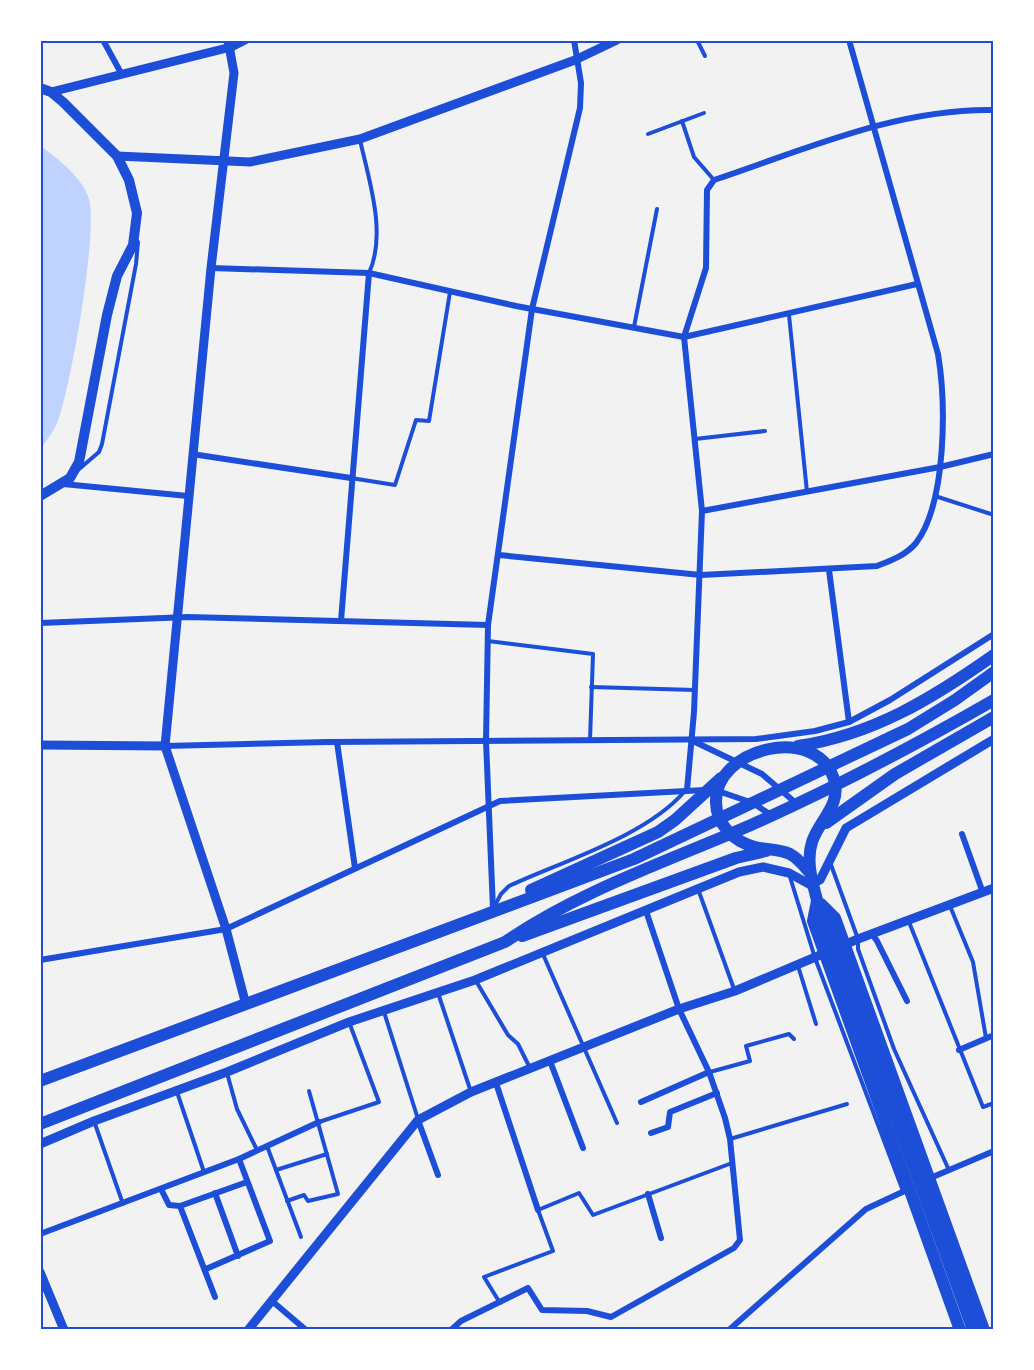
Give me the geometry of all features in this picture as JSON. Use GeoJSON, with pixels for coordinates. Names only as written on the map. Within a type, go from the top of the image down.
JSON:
{"type":"FeatureCollection","features":[{"type":"Feature","properties":{"kind":"main road"},"geometry":{"type":"LineString","coordinates":[[40,496],[63,484],[75,472],[117,276],[133,245],[137,229],[134,197],[117,156],[46,90]]}},
{"type":"Feature","properties":{"kind":"main road"},"geometry":{"type":"LineString","coordinates":[[493,909],[658,832],[728,771],[747,758],[774,749],[827,741],[886,722],[934,695],[993,654]]}},
{"type":"Feature","properties":{"kind":"main road"},"geometry":{"type":"LineString","coordinates":[[40,1080],[246,1005],[493,909],[602,872],[908,729],[955,700],[993,672]]}},
{"type":"Feature","properties":{"kind":"main road"},"geometry":{"type":"LineString","coordinates":[[40,1124],[505,942],[875,766],[993,700]]}},
{"type":"Feature","properties":{"kind":"main road"},"geometry":{"type":"LineString","coordinates":[[818,830],[845,807],[895,774],[993,717]]}},
{"type":"Feature","properties":{"kind":"main road"},"geometry":{"type":"LineString","coordinates":[[794,746],[819,757],[834,780],[833,801],[809,853],[810,873],[973,1329]]}},
{"type":"Feature","properties":{"kind":"main road"},"geometry":{"type":"LineString","coordinates":[[728,771],[721,780],[716,800],[717,813],[730,835],[743,843],[792,855],[810,873]]}},
{"type":"Feature","properties":{"kind":"main road"},"geometry":{"type":"LineString","coordinates":[[547,921],[736,858],[773,849]]}},
{"type":"Feature","properties":{"kind":"main road"},"geometry":{"type":"LineString","coordinates":[[818,900],[813,921],[960,1329]]}},
{"type":"Feature","properties":{"kind":"main road"},"geometry":{"type":"LineString","coordinates":[[818,900],[835,918],[984,1329]]}},
{"type":"Feature","properties":{"kind":"street"},"geometry":{"type":"LineString","coordinates":[[103,40],[121,73]]}},
{"type":"Feature","properties":{"kind":"street"},"geometry":{"type":"LineString","coordinates":[[46,90],[245,40]]}},
{"type":"Feature","properties":{"kind":"street"},"geometry":{"type":"LineString","coordinates":[[493,909],[487,806],[488,625],[532,309],[580,108],[581,83],[575,60],[574,40]]}},
{"type":"Feature","properties":{"kind":"street"},"geometry":{"type":"LineString","coordinates":[[117,156],[222,163],[250,162],[360,139],[575,60],[617,40]]}},
{"type":"Feature","properties":{"kind":"street"},"geometry":{"type":"LineString","coordinates":[[499,555],[701,575],[829,570],[877,566],[897,559],[910,549],[920,536],[935,496],[940,467],[942,377],[849,40]]}},
{"type":"Feature","properties":{"kind":"street"},"geometry":{"type":"LineString","coordinates":[[230,44],[234,73],[211,268],[165,746],[226,929],[246,1005]]}},
{"type":"Feature","properties":{"kind":"street"},"geometry":{"type":"LineString","coordinates":[[687,790],[695,690],[702,512],[684,337],[706,268],[707,190],[714,180],[874,126],[968,109],[993,110]]}},
{"type":"Feature","properties":{"kind":"street"},"geometry":{"type":"LineString","coordinates":[[211,268],[369,273],[532,309],[684,337],[789,315],[917,284]]}},
{"type":"Feature","properties":{"kind":"street"},"geometry":{"type":"LineString","coordinates":[[341,621],[369,273]]}},
{"type":"Feature","properties":{"kind":"street"},"geometry":{"type":"LineString","coordinates":[[192,454],[351,478]]}},
{"type":"Feature","properties":{"kind":"street"},"geometry":{"type":"LineString","coordinates":[[702,512],[940,467],[993,454]]}},
{"type":"Feature","properties":{"kind":"street"},"geometry":{"type":"LineString","coordinates":[[63,484],[188,496]]}},
{"type":"Feature","properties":{"kind":"street"},"geometry":{"type":"LineString","coordinates":[[829,570],[849,722]]}},
{"type":"Feature","properties":{"kind":"street"},"geometry":{"type":"LineString","coordinates":[[40,623],[177,617],[488,625]]}},
{"type":"Feature","properties":{"kind":"street"},"geometry":{"type":"LineString","coordinates":[[40,745],[165,746],[337,742],[756,739],[815,731],[849,722],[890,700],[993,634]]}},
{"type":"Feature","properties":{"kind":"street"},"geometry":{"type":"LineString","coordinates":[[40,1144],[94,1121],[177,1092],[349,1022],[475,980],[739,872],[763,867],[789,873],[809,884],[820,880],[826,873],[829,860],[846,828],[993,739]]}},
{"type":"Feature","properties":{"kind":"street"},"geometry":{"type":"LineString","coordinates":[[692,741],[739,761],[797,804]]}},
{"type":"Feature","properties":{"kind":"street"},"geometry":{"type":"LineString","coordinates":[[337,742],[355,868]]}},
{"type":"Feature","properties":{"kind":"street"},"geometry":{"type":"LineString","coordinates":[[40,960],[226,929],[500,801],[687,790],[716,791],[753,803],[772,815]]}},
{"type":"Feature","properties":{"kind":"street"},"geometry":{"type":"LineString","coordinates":[[962,834],[982,893]]}},
{"type":"Feature","properties":{"kind":"street"},"geometry":{"type":"LineString","coordinates":[[248,1329],[418,1120],[471,1092],[679,1009],[735,991],[858,939],[909,922],[993,888]]}},
{"type":"Feature","properties":{"kind":"street"},"geometry":{"type":"LineString","coordinates":[[451,1329],[461,1321],[528,1288],[542,1310],[587,1311],[611,1317],[734,1248],[740,1240],[730,1139],[717,1093],[679,1009],[646,911]]}},
{"type":"Feature","properties":{"kind":"street"},"geometry":{"type":"LineString","coordinates":[[872,934],[878,941],[907,1001]]}},
{"type":"Feature","properties":{"kind":"street"},"geometry":{"type":"LineString","coordinates":[[959,1050],[993,1035]]}},
{"type":"Feature","properties":{"kind":"street"},"geometry":{"type":"LineString","coordinates":[[550,1061],[583,1148]]}},
{"type":"Feature","properties":{"kind":"street"},"geometry":{"type":"LineString","coordinates":[[641,1102],[709,1072]]}},
{"type":"Feature","properties":{"kind":"street"},"geometry":{"type":"LineString","coordinates":[[496,1083],[538,1209]]}},
{"type":"Feature","properties":{"kind":"street"},"geometry":{"type":"LineString","coordinates":[[651,1133],[668,1127],[670,1112],[717,1093]]}},
{"type":"Feature","properties":{"kind":"street"},"geometry":{"type":"LineString","coordinates":[[418,1120],[438,1174]]}},
{"type":"Feature","properties":{"kind":"street"},"geometry":{"type":"LineString","coordinates":[[40,1234],[124,1205],[239,1159],[319,1122]]}},
{"type":"Feature","properties":{"kind":"street"},"geometry":{"type":"LineString","coordinates":[[729,1329],[866,1209],[948,1168],[993,1150]]}},
{"type":"Feature","properties":{"kind":"street"},"geometry":{"type":"LineString","coordinates":[[206,1269],[238,1257],[270,1241],[239,1159]]}},
{"type":"Feature","properties":{"kind":"street"},"geometry":{"type":"LineString","coordinates":[[161,1189],[169,1205],[180,1206],[247,1182]]}},
{"type":"Feature","properties":{"kind":"street"},"geometry":{"type":"LineString","coordinates":[[215,1193],[238,1257]]}},
{"type":"Feature","properties":{"kind":"street"},"geometry":{"type":"LineString","coordinates":[[648,1194],[661,1238]]}},
{"type":"Feature","properties":{"kind":"street"},"geometry":{"type":"LineString","coordinates":[[180,1206],[206,1269],[215,1298]]}},
{"type":"Feature","properties":{"kind":"street"},"geometry":{"type":"LineString","coordinates":[[40,1272],[64,1329]]}},
{"type":"Feature","properties":{"kind":"street"},"geometry":{"type":"LineString","coordinates":[[272,1301],[306,1329]]}},
{"type":"Feature","properties":{"kind":"lane"},"geometry":{"type":"LineString","coordinates":[[697,40],[705,56]]}},
{"type":"Feature","properties":{"kind":"lane"},"geometry":{"type":"LineString","coordinates":[[648,134],[704,113]]}},
{"type":"Feature","properties":{"kind":"lane"},"geometry":{"type":"LineString","coordinates":[[682,121],[694,157],[714,180]]}},
{"type":"Feature","properties":{"kind":"lane"},"geometry":{"type":"LineString","coordinates":[[360,139],[377,206],[373,263],[369,273]]}},
{"type":"Feature","properties":{"kind":"lane"},"geometry":{"type":"LineString","coordinates":[[634,327],[657,209]]}},
{"type":"Feature","properties":{"kind":"lane"},"geometry":{"type":"LineString","coordinates":[[75,472],[91,461],[102,444],[136,264],[137,229]]}},
{"type":"Feature","properties":{"kind":"lane"},"geometry":{"type":"LineString","coordinates":[[351,478],[395,485],[416,420],[429,421],[450,292]]}},
{"type":"Feature","properties":{"kind":"lane"},"geometry":{"type":"LineString","coordinates":[[789,315],[807,492]]}},
{"type":"Feature","properties":{"kind":"lane"},"geometry":{"type":"LineString","coordinates":[[694,439],[765,431]]}},
{"type":"Feature","properties":{"kind":"lane"},"geometry":{"type":"LineString","coordinates":[[935,496],[993,515]]}},
{"type":"Feature","properties":{"kind":"lane"},"geometry":{"type":"LineString","coordinates":[[488,641],[593,654],[590,740]]}},
{"type":"Feature","properties":{"kind":"lane"},"geometry":{"type":"LineString","coordinates":[[591,687],[695,690]]}},
{"type":"Feature","properties":{"kind":"lane"},"geometry":{"type":"LineString","coordinates":[[493,909],[501,894],[509,886],[648,823],[674,804],[687,790]]}},
{"type":"Feature","properties":{"kind":"lane"},"geometry":{"type":"LineString","coordinates":[[829,860],[894,1049],[948,1168]]}},
{"type":"Feature","properties":{"kind":"lane"},"geometry":{"type":"LineString","coordinates":[[789,873],[815,958],[903,1192]]}},
{"type":"Feature","properties":{"kind":"lane"},"geometry":{"type":"LineString","coordinates":[[698,888],[735,991]]}},
{"type":"Feature","properties":{"kind":"lane"},"geometry":{"type":"LineString","coordinates":[[950,906],[973,962],[986,1038]]}},
{"type":"Feature","properties":{"kind":"lane"},"geometry":{"type":"LineString","coordinates":[[909,922],[983,1107],[993,1103]]}},
{"type":"Feature","properties":{"kind":"lane"},"geometry":{"type":"LineString","coordinates":[[542,951],[618,1123]]}},
{"type":"Feature","properties":{"kind":"lane"},"geometry":{"type":"LineString","coordinates":[[798,965],[816,1024]]}},
{"type":"Feature","properties":{"kind":"lane"},"geometry":{"type":"LineString","coordinates":[[475,980],[508,1035],[518,1044],[530,1069]]}},
{"type":"Feature","properties":{"kind":"lane"},"geometry":{"type":"LineString","coordinates":[[438,993],[471,1092]]}},
{"type":"Feature","properties":{"kind":"lane"},"geometry":{"type":"LineString","coordinates":[[384,1012],[418,1120]]}},
{"type":"Feature","properties":{"kind":"lane"},"geometry":{"type":"LineString","coordinates":[[319,1122],[379,1102],[349,1022]]}},
{"type":"Feature","properties":{"kind":"lane"},"geometry":{"type":"LineString","coordinates":[[709,1072],[750,1061],[746,1046],[789,1034],[794,1040]]}},
{"type":"Feature","properties":{"kind":"lane"},"geometry":{"type":"LineString","coordinates":[[227,1072],[237,1109],[257,1150]]}},
{"type":"Feature","properties":{"kind":"lane"},"geometry":{"type":"LineString","coordinates":[[287,1201],[304,1195],[308,1201],[338,1194],[309,1091]]}},
{"type":"Feature","properties":{"kind":"lane"},"geometry":{"type":"LineString","coordinates":[[177,1092],[204,1172]]}},
{"type":"Feature","properties":{"kind":"lane"},"geometry":{"type":"LineString","coordinates":[[730,1139],[847,1104]]}},
{"type":"Feature","properties":{"kind":"lane"},"geometry":{"type":"LineString","coordinates":[[94,1121],[124,1205]]}},
{"type":"Feature","properties":{"kind":"lane"},"geometry":{"type":"LineString","coordinates":[[267,1145],[301,1237]]}},
{"type":"Feature","properties":{"kind":"lane"},"geometry":{"type":"LineString","coordinates":[[276,1170],[327,1154]]}},
{"type":"Feature","properties":{"kind":"lane"},"geometry":{"type":"LineString","coordinates":[[500,1303],[484,1277],[553,1251],[538,1209],[579,1194],[593,1215],[732,1163]]}},
{"type":"Feature","properties":{"kind":"water"},"geometry":{"type":"Polygon","coordinates":[[[41,146],[69,169],[86,191],[91,217],[87,275],[70,376],[58,421],[41,448],[41,146]]]}}]}
